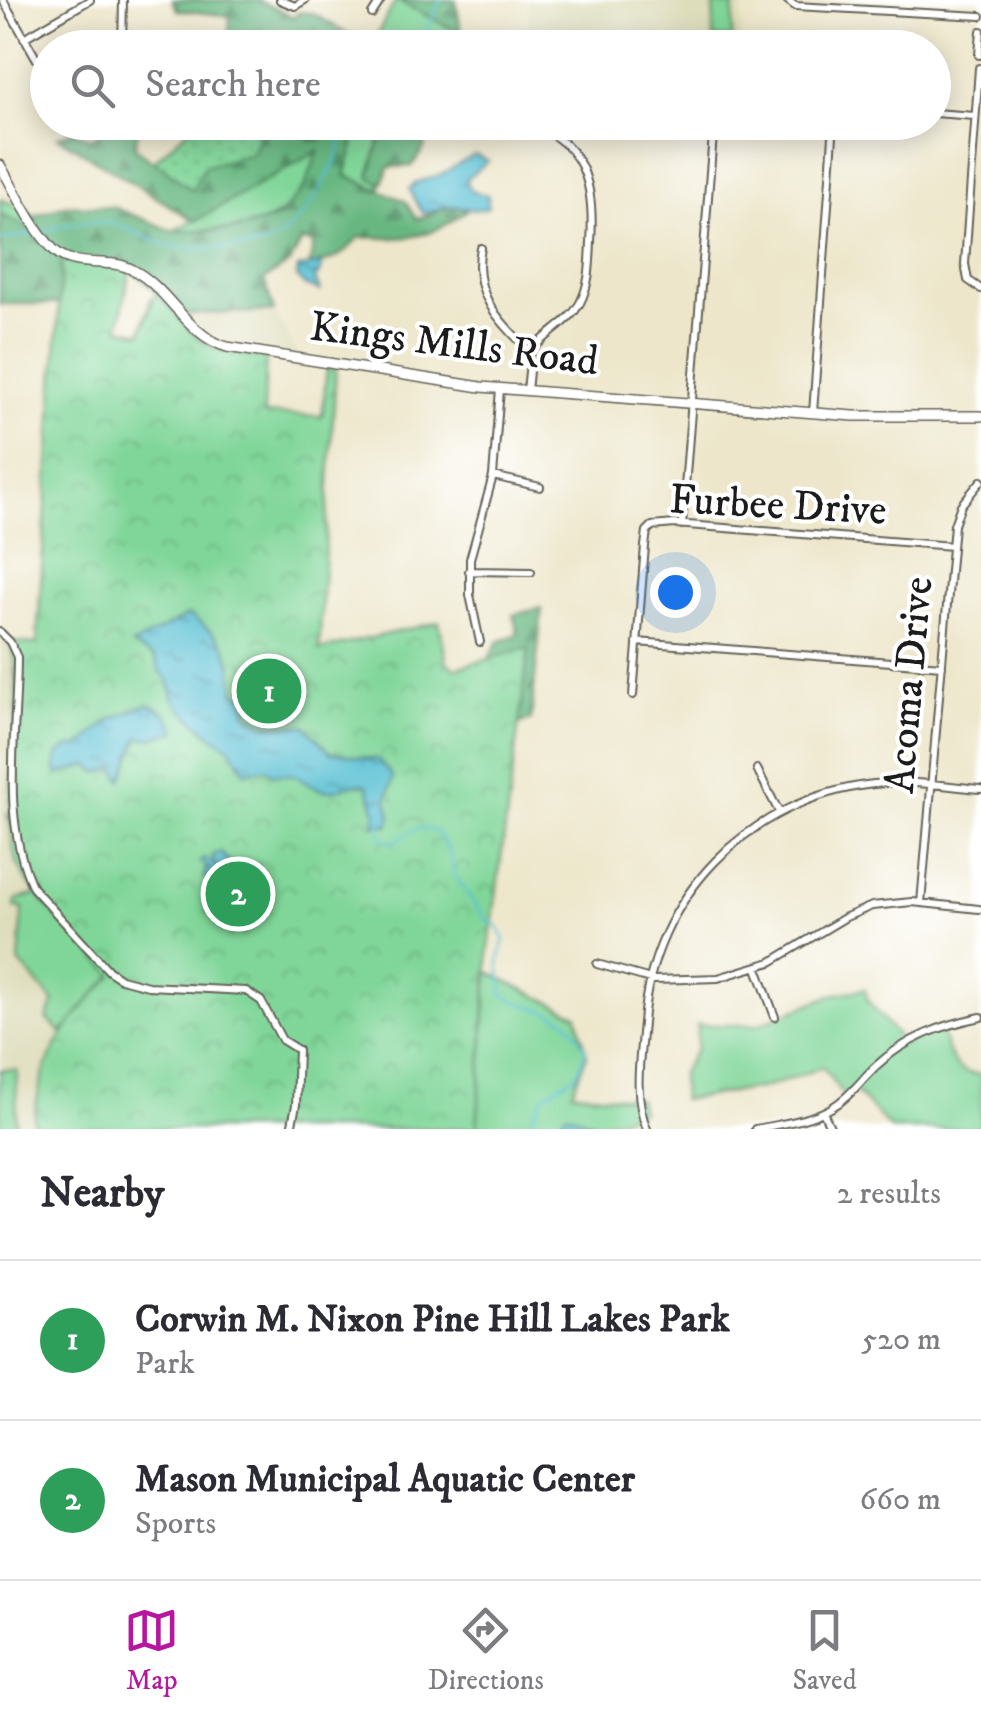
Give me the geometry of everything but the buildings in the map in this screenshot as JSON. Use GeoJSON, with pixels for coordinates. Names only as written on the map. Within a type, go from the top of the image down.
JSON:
{"type":"FeatureCollection","features":[{"type":"Feature","properties":{"kind":"street"},"geometry":{"type":"LineString","coordinates":[[3,0],[30,48]]}},
{"type":"Feature","properties":{"kind":"street"},"geometry":{"type":"LineString","coordinates":[[38,30],[90,0]]}},
{"type":"Feature","properties":{"kind":"street"},"geometry":{"type":"LineString","coordinates":[[122,30],[123,0]]}},
{"type":"Feature","properties":{"kind":"street"},"geometry":{"type":"LineString","coordinates":[[280,0],[295,6],[305,0]]}},
{"type":"Feature","properties":{"kind":"street"},"geometry":{"type":"LineString","coordinates":[[372,14],[381,0]]}},
{"type":"Feature","properties":{"kind":"street"},"geometry":{"type":"LineString","coordinates":[[787,0],[795,6],[981,16]]}},
{"type":"Feature","properties":{"kind":"street"},"geometry":{"type":"LineString","coordinates":[[979,55],[981,31]]}},
{"type":"Feature","properties":{"kind":"street"},"geometry":{"type":"LineString","coordinates":[[24,38],[30,35]]}},
{"type":"Feature","properties":{"kind":"street"},"geometry":{"type":"LineString","coordinates":[[979,68],[965,264],[968,280],[981,289]]}},
{"type":"Feature","properties":{"kind":"street"},"geometry":{"type":"LineString","coordinates":[[951,114],[975,116]]}},
{"type":"Feature","properties":{"kind":"street"},"geometry":{"type":"LineString","coordinates":[[526,390],[530,352],[574,312],[587,286],[589,270],[591,187],[576,158],[556,140]]}},
{"type":"Feature","properties":{"kind":"street"},"geometry":{"type":"LineString","coordinates":[[682,525],[713,140]]}},
{"type":"Feature","properties":{"kind":"street"},"geometry":{"type":"LineString","coordinates":[[813,413],[833,140]]}},
{"type":"Feature","properties":{"kind":"street","name":"Kings Mills Road"},"geometry":{"type":"LineString","coordinates":[[0,165],[49,244],[66,258],[134,270],[216,344],[424,381],[813,413],[981,416]]}},
{"type":"Feature","properties":{"kind":"street"},"geometry":{"type":"LineString","coordinates":[[481,248],[480,280],[490,307],[530,352]]}},
{"type":"Feature","properties":{"kind":"street"},"geometry":{"type":"LineString","coordinates":[[480,642],[469,571],[472,544],[493,476],[500,388]]}},
{"type":"Feature","properties":{"kind":"street"},"geometry":{"type":"LineString","coordinates":[[493,476],[540,487]]}},
{"type":"Feature","properties":{"kind":"street","name":"Acoma Drive"},"geometry":{"type":"LineString","coordinates":[[921,903],[952,546],[958,510],[981,482]]}},
{"type":"Feature","properties":{"kind":"street","name":"Furbee Drive"},"geometry":{"type":"LineString","coordinates":[[632,694],[648,531],[659,524],[952,546]]}},
{"type":"Feature","properties":{"kind":"street"},"geometry":{"type":"LineString","coordinates":[[469,571],[531,572]]}},
{"type":"Feature","properties":{"kind":"street"},"geometry":{"type":"LineString","coordinates":[[0,632],[17,657],[8,813],[15,858],[33,888],[109,971],[141,985],[246,991],[259,998],[280,1037],[298,1050],[291,1129]]}},
{"type":"Feature","properties":{"kind":"street"},"geometry":{"type":"LineString","coordinates":[[637,642],[942,666]]}},
{"type":"Feature","properties":{"kind":"street"},"geometry":{"type":"LineString","coordinates":[[756,769],[779,812]]}},
{"type":"Feature","properties":{"kind":"street"},"geometry":{"type":"LineString","coordinates":[[647,1129],[638,1087],[649,979],[664,934],[696,882],[734,842],[779,812],[818,795],[853,786],[891,783],[981,789]]}},
{"type":"Feature","properties":{"kind":"street"},"geometry":{"type":"LineString","coordinates":[[596,964],[649,979],[698,980],[757,968],[793,952],[864,908],[921,903],[979,909]]}},
{"type":"Feature","properties":{"kind":"street"},"geometry":{"type":"LineString","coordinates":[[757,968],[776,1017]]}},
{"type":"Feature","properties":{"kind":"street"},"geometry":{"type":"LineString","coordinates":[[755,1129],[824,1112],[904,1044],[940,1027],[981,1017]]}},
{"type":"Feature","properties":{"kind":"street"},"geometry":{"type":"LineString","coordinates":[[824,1112],[831,1129]]}},
{"type":"Feature","properties":{"kind":"shaded area"},"geometry":{"type":"Polygon","coordinates":[[[529,0],[743,0],[741,30],[528,30],[529,0]]]}},
{"type":"Feature","properties":{"kind":"shaded area"},"geometry":{"type":"Polygon","coordinates":[[[274,311],[301,359],[227,347],[182,315],[274,311]]]}},
{"type":"Feature","properties":{"kind":"shaded area"},"geometry":{"type":"Polygon","coordinates":[[[0,632],[10,642],[17,668],[7,813],[15,858],[33,888],[109,971],[65,1025],[51,1050],[36,1095],[33,1129],[0,1129],[0,632]]]}},
{"type":"Feature","properties":{"kind":"green space"},"geometry":{"type":"Polygon","coordinates":[[[172,0],[257,0],[294,17],[299,12],[312,13],[341,30],[229,30],[230,16],[177,10],[172,0]]]}},
{"type":"Feature","properties":{"kind":"green space"},"geometry":{"type":"Polygon","coordinates":[[[396,0],[455,30],[380,30],[396,0]]]}},
{"type":"Feature","properties":{"kind":"green space"},"geometry":{"type":"Polygon","coordinates":[[[397,0],[456,0],[461,30],[397,0]]]}},
{"type":"Feature","properties":{"kind":"green space"},"geometry":{"type":"Polygon","coordinates":[[[714,5],[734,6],[733,30],[713,30],[714,5]]]}},
{"type":"Feature","properties":{"kind":"green space"},"geometry":{"type":"Polygon","coordinates":[[[63,140],[136,140],[135,148],[192,189],[205,166],[251,153],[257,140],[353,140],[345,175],[405,201],[417,219],[453,206],[467,210],[440,228],[416,236],[359,237],[337,257],[317,264],[309,265],[314,244],[302,240],[290,263],[264,280],[274,311],[182,315],[133,270],[115,274],[127,282],[118,328],[141,333],[151,299],[182,332],[37,645],[60,304],[0,304],[0,215],[49,244],[32,217],[65,205],[113,207],[173,231],[236,229],[277,218],[305,187],[318,151],[195,221],[63,140]]]}},
{"type":"Feature","properties":{"kind":"green space"},"geometry":{"type":"Polygon","coordinates":[[[177,140],[258,140],[251,154],[205,166],[192,190],[154,161],[177,140]]]}},
{"type":"Feature","properties":{"kind":"green space"},"geometry":{"type":"Polygon","coordinates":[[[353,140],[380,140],[369,177],[382,184],[379,190],[345,175],[353,140]]]}},
{"type":"Feature","properties":{"kind":"green space"},"geometry":{"type":"Polygon","coordinates":[[[380,140],[424,140],[425,147],[412,166],[389,167],[382,184],[369,177],[380,140]]]}},
{"type":"Feature","properties":{"kind":"green space"},"geometry":{"type":"Polygon","coordinates":[[[319,149],[305,186],[280,214],[248,226],[173,231],[319,149]]]}},
{"type":"Feature","properties":{"kind":"green space"},"geometry":{"type":"Polygon","coordinates":[[[0,199],[28,210],[49,244],[0,215],[0,199]]]}},
{"type":"Feature","properties":{"kind":"green space"},"geometry":{"type":"Polygon","coordinates":[[[62,260],[130,269],[119,328],[141,333],[156,292],[192,332],[212,346],[266,358],[264,414],[322,416],[327,368],[336,369],[319,650],[439,622],[447,663],[456,668],[529,648],[489,948],[477,1129],[33,1129],[41,1082],[57,1044],[113,975],[33,889],[15,857],[11,832],[16,695],[10,642],[37,644],[62,260]]]}},
{"type":"Feature","properties":{"kind":"green space"},"geometry":{"type":"Polygon","coordinates":[[[542,608],[531,720],[511,726],[482,671],[498,642],[518,634],[513,615],[542,608]]]}},
{"type":"Feature","properties":{"kind":"green space"},"geometry":{"type":"Polygon","coordinates":[[[7,813],[140,971],[61,1032],[47,1019],[54,1002],[19,962],[23,908],[15,907],[16,900],[38,894],[23,872],[7,813]]]}},
{"type":"Feature","properties":{"kind":"green space"},"geometry":{"type":"Polygon","coordinates":[[[488,972],[577,1015],[587,1055],[572,1092],[638,1099],[641,1111],[605,1123],[600,1129],[477,1129],[488,972]]]}},
{"type":"Feature","properties":{"kind":"green space"},"geometry":{"type":"Polygon","coordinates":[[[865,989],[868,1001],[904,1044],[940,1027],[957,1067],[981,1074],[981,1129],[891,1129],[854,1090],[845,1098],[823,1067],[767,1087],[682,1100],[681,1074],[697,1048],[697,1025],[757,1025],[832,995],[865,989]]]}},
{"type":"Feature","properties":{"kind":"green space"},"geometry":{"type":"Polygon","coordinates":[[[0,1070],[17,1070],[16,1129],[0,1129],[0,1070]]]}},
{"type":"Feature","properties":{"kind":"water"},"geometry":{"type":"Polygon","coordinates":[[[475,155],[488,161],[466,179],[470,191],[488,195],[488,207],[450,206],[422,212],[409,189],[475,155]]]}},
{"type":"Feature","properties":{"kind":"water"},"geometry":{"type":"Polygon","coordinates":[[[322,264],[315,278],[320,291],[304,285],[297,277],[298,268],[322,264]]]}},
{"type":"Feature","properties":{"kind":"water"},"geometry":{"type":"Polygon","coordinates":[[[189,615],[225,647],[235,693],[247,697],[247,714],[264,724],[306,726],[331,753],[378,759],[393,777],[387,800],[391,815],[388,826],[374,826],[376,812],[367,785],[327,790],[295,776],[274,775],[266,768],[245,772],[230,747],[177,704],[155,658],[132,645],[189,615]]]}},
{"type":"Feature","properties":{"kind":"water"},"geometry":{"type":"Polygon","coordinates":[[[148,704],[166,715],[176,732],[148,739],[139,737],[122,780],[116,768],[98,773],[89,765],[58,775],[55,765],[59,754],[69,747],[79,747],[111,719],[148,704]]]}},
{"type":"Feature","properties":{"kind":"water"},"geometry":{"type":"Polygon","coordinates":[[[221,852],[230,864],[224,871],[235,865],[235,880],[221,885],[217,865],[214,880],[204,877],[205,870],[210,869],[200,862],[206,858],[214,864],[213,855],[221,852]]]}},
{"type":"Feature","properties":{"kind":"water"},"geometry":{"type":"Polygon","coordinates":[[[565,1114],[594,1124],[596,1129],[555,1129],[565,1114]]]}},
{"type":"Feature","properties":{"kind":"waterway"},"geometry":{"type":"LineString","coordinates":[[427,30],[440,0]]}},
{"type":"Feature","properties":{"kind":"waterway"},"geometry":{"type":"LineString","coordinates":[[0,240],[98,222],[117,225],[171,246],[263,245],[301,217],[331,170],[340,140]]}},
{"type":"Feature","properties":{"kind":"waterway"},"geometry":{"type":"LineString","coordinates":[[380,821],[381,837],[392,843],[417,828],[436,831],[449,851],[455,876],[504,938],[499,963],[503,995],[563,1019],[586,1050],[577,1074],[544,1095],[526,1129]]}},
{"type":"Feature","properties":{"kind":"place","name":"Corwin M. Nixon Pine Hill Lakes Park"},"geometry":{"type":"Point","coordinates":[269,691]}},
{"type":"Feature","properties":{"kind":"place","name":"Mason Municipal Aquatic Center"},"geometry":{"type":"Point","coordinates":[238,894]}}]}
